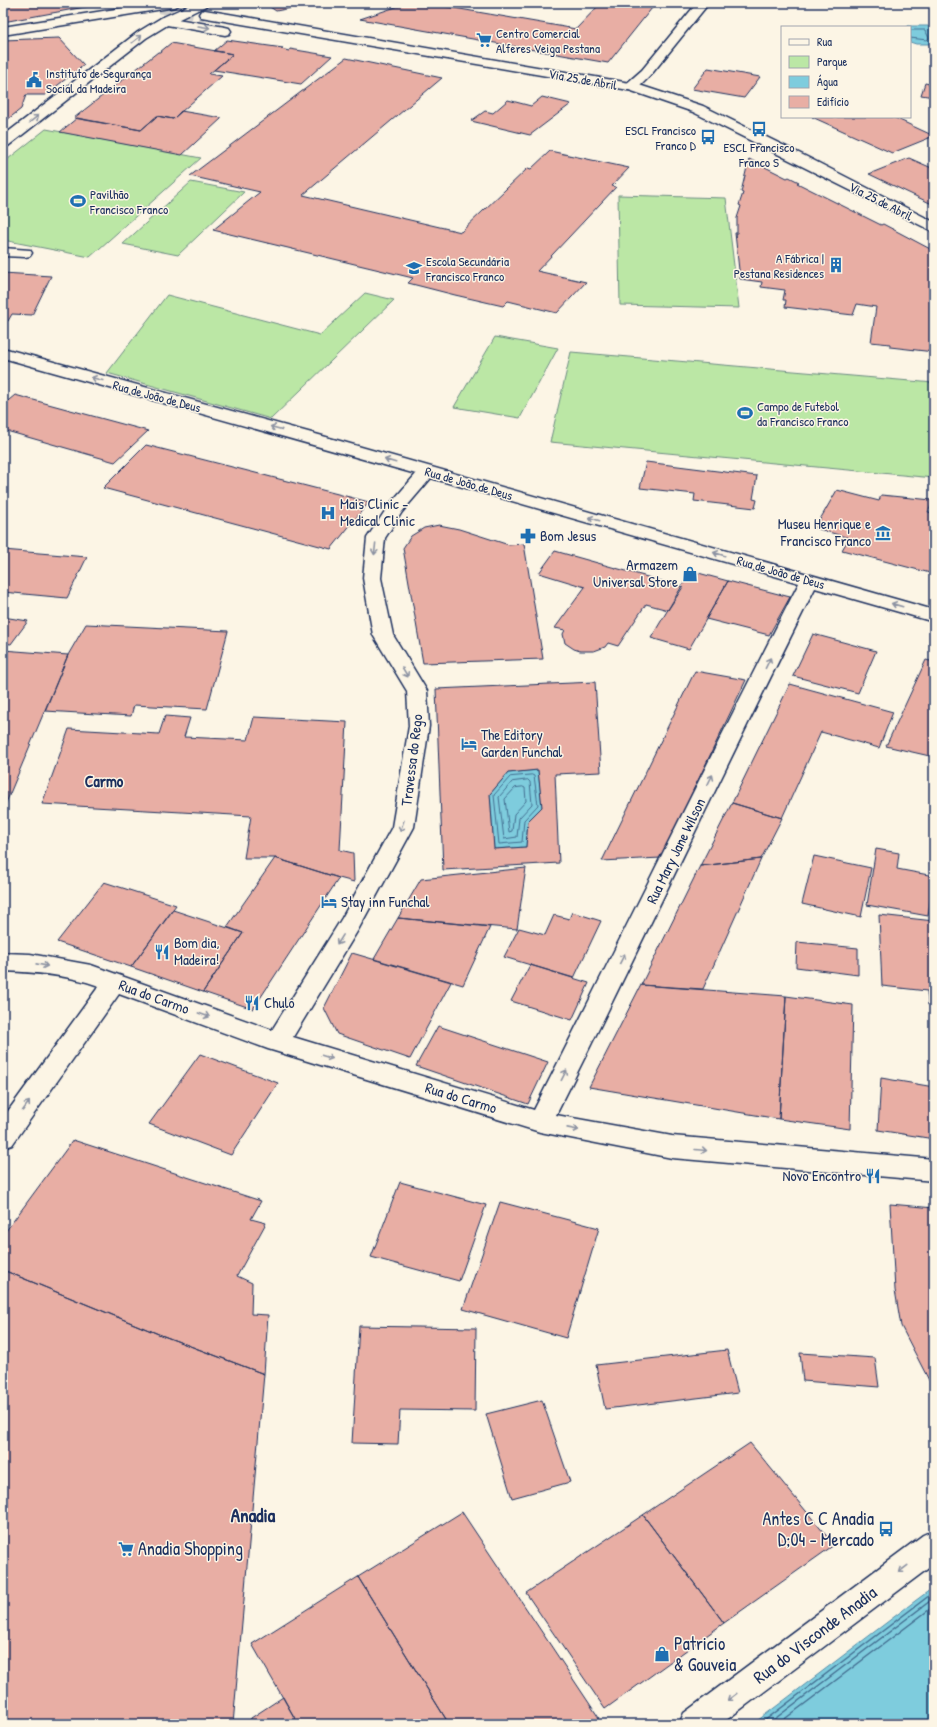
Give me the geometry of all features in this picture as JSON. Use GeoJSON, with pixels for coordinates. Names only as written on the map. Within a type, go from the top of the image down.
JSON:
{"type":"FeatureCollection","features":[{"type":"Feature","properties":{"kind":"street"},"geometry":{"type":"LineString","coordinates":[[3,31],[175,3]]}},
{"type":"Feature","properties":{"kind":"street"},"geometry":{"type":"LineString","coordinates":[[631,87],[646,73],[703,3]]}},
{"type":"Feature","properties":{"kind":"street"},"geometry":{"type":"LineString","coordinates":[[150,8],[165,22]]}},
{"type":"Feature","properties":{"kind":"street"},"geometry":{"type":"LineString","coordinates":[[6,137],[142,35],[165,22],[205,9]]}},
{"type":"Feature","properties":{"kind":"street","name":"Via 25 de Abril"},"geometry":{"type":"LineString","coordinates":[[205,9],[631,87],[698,109],[804,161],[934,228]]}},
{"type":"Feature","properties":{"kind":"street"},"geometry":{"type":"LineString","coordinates":[[79,18],[124,18],[165,22],[239,33]]}},
{"type":"Feature","properties":{"kind":"street"},"geometry":{"type":"LineString","coordinates":[[339,49],[498,74],[545,72]]}},
{"type":"Feature","properties":{"kind":"street"},"geometry":{"type":"LineString","coordinates":[[3,252],[25,253]]}},
{"type":"Feature","properties":{"kind":"street","name":"Rua de João de Deus"},"geometry":{"type":"LineString","coordinates":[[3,353],[934,616]]}},
{"type":"Feature","properties":{"kind":"street","name":"Travessa do Rego"},"geometry":{"type":"LineString","coordinates":[[277,1042],[350,924],[403,827],[419,726],[417,691],[383,635],[372,578],[376,538],[395,509],[427,472]]}},
{"type":"Feature","properties":{"kind":"street","name":"Rua Mary Jane Wilson"},"geometry":{"type":"LineString","coordinates":[[540,1122],[643,918],[747,704],[810,580]]}},
{"type":"Feature","properties":{"kind":"street","name":"Rua do Carmo"},"geometry":{"type":"LineString","coordinates":[[3,962],[30,963],[91,974],[277,1042],[540,1122],[672,1147],[934,1170]]}},
{"type":"Feature","properties":{"kind":"street"},"geometry":{"type":"LineString","coordinates":[[3,1138],[115,982]]}},
{"type":"Feature","properties":{"kind":"street","name":"Rua do Visconde Anadia"},"geometry":{"type":"LineString","coordinates":[[695,1724],[934,1545]]}},
{"type":"Feature","properties":{"kind":"green space","name":"Pavilhão Francisco Franco"},"geometry":{"type":"Polygon","coordinates":[[[46,129],[201,158],[90,257],[3,240],[3,163],[46,129]]]}},
{"type":"Feature","properties":{"kind":"green space"},"geometry":{"type":"Polygon","coordinates":[[[191,182],[244,192],[178,255],[123,244],[191,182]]]}},
{"type":"Feature","properties":{"kind":"green space"},"geometry":{"type":"Polygon","coordinates":[[[618,195],[726,198],[739,308],[620,305],[618,195]]]}},
{"type":"Feature","properties":{"kind":"green space"},"geometry":{"type":"Polygon","coordinates":[[[365,293],[394,300],[271,419],[107,373],[167,295],[320,335],[365,293]]]}},
{"type":"Feature","properties":{"kind":"green space"},"geometry":{"type":"Polygon","coordinates":[[[495,337],[558,348],[520,418],[454,407],[495,337]]]}},
{"type":"Feature","properties":{"kind":"green space","name":"Campo de Futebol da Francisco Franco"},"geometry":{"type":"Polygon","coordinates":[[[571,352],[934,383],[934,478],[550,442],[571,352]]]}},
{"type":"Feature","properties":{"kind":"water"},"geometry":{"type":"Polygon","coordinates":[[[911,26],[928,26],[932,34],[934,34],[934,44],[916,44],[911,42],[911,26]]]}},
{"type":"Feature","properties":{"kind":"water"},"geometry":{"type":"Polygon","coordinates":[[[538,770],[542,807],[528,821],[526,847],[494,849],[490,794],[508,773],[538,770]]]}},
{"type":"Feature","properties":{"kind":"water"},"geometry":{"type":"Polygon","coordinates":[[[934,1587],[934,1724],[753,1724],[915,1601],[934,1587]]]}},
{"type":"Feature","properties":{"kind":"building"},"geometry":{"type":"Polygon","coordinates":[[[3,3],[88,3],[96,5],[3,22],[3,3]]]}},
{"type":"Feature","properties":{"kind":"building"},"geometry":{"type":"Polygon","coordinates":[[[264,3],[310,3],[311,4],[276,11],[264,3]]]}},
{"type":"Feature","properties":{"kind":"building"},"geometry":{"type":"Polygon","coordinates":[[[408,3],[425,3],[576,29],[601,3],[656,3],[608,63],[360,19],[408,3]]]}},
{"type":"Feature","properties":{"kind":"building","name":"Instituto de Segurança Social da Madeira"},"geometry":{"type":"Polygon","coordinates":[[[59,38],[84,65],[45,95],[26,95],[21,109],[3,123],[3,40],[59,38]]]}},
{"type":"Feature","properties":{"kind":"building"},"geometry":{"type":"Polygon","coordinates":[[[227,40],[283,48],[281,49],[289,51],[290,49],[332,56],[301,84],[214,70],[233,54],[214,51],[227,40]]]}},
{"type":"Feature","properties":{"kind":"building"},"geometry":{"type":"Polygon","coordinates":[[[171,43],[233,54],[209,74],[222,76],[173,119],[157,116],[141,130],[74,118],[158,52],[171,43]]]}},
{"type":"Feature","properties":{"kind":"building","name":"Escola Secundária Francisco Franco"},"geometry":{"type":"Polygon","coordinates":[[[346,58],[442,78],[303,195],[461,232],[528,168],[531,169],[550,151],[629,168],[612,186],[616,187],[537,271],[586,282],[557,313],[508,301],[503,306],[455,295],[408,283],[413,278],[213,230],[260,192],[190,176],[346,58]]]}},
{"type":"Feature","properties":{"kind":"building"},"geometry":{"type":"Polygon","coordinates":[[[708,68],[760,77],[744,98],[692,89],[708,68]]]}},
{"type":"Feature","properties":{"kind":"building"},"geometry":{"type":"Polygon","coordinates":[[[925,83],[934,85],[934,97],[921,95],[925,83]]]}},
{"type":"Feature","properties":{"kind":"building"},"geometry":{"type":"Polygon","coordinates":[[[542,97],[571,104],[530,135],[471,121],[485,111],[493,113],[508,100],[531,106],[542,97]]]}},
{"type":"Feature","properties":{"kind":"building"},"geometry":{"type":"Polygon","coordinates":[[[181,111],[222,118],[182,155],[60,132],[77,118],[141,130],[157,116],[173,119],[181,111]]]}},
{"type":"Feature","properties":{"kind":"building"},"geometry":{"type":"Polygon","coordinates":[[[814,118],[895,118],[934,136],[892,153],[814,118]]]}},
{"type":"Feature","properties":{"kind":"building"},"geometry":{"type":"Polygon","coordinates":[[[909,158],[934,169],[934,205],[869,174],[909,158]]]}},
{"type":"Feature","properties":{"kind":"building","name":"A Fábrica | Pestana Residences"},"geometry":{"type":"Polygon","coordinates":[[[749,159],[787,178],[789,177],[799,182],[797,183],[881,225],[883,224],[934,251],[934,352],[890,347],[890,344],[871,342],[876,307],[857,304],[853,315],[785,307],[786,300],[783,300],[785,290],[761,287],[762,282],[740,279],[735,233],[737,233],[737,218],[743,193],[741,192],[749,159]]]}},
{"type":"Feature","properties":{"kind":"building"},"geometry":{"type":"Polygon","coordinates":[[[3,273],[51,276],[32,315],[12,314],[8,321],[3,321],[3,273]]]}},
{"type":"Feature","properties":{"kind":"building"},"geometry":{"type":"Polygon","coordinates":[[[15,395],[148,431],[115,462],[3,430],[3,405],[15,395]]]}},
{"type":"Feature","properties":{"kind":"building"},"geometry":{"type":"Polygon","coordinates":[[[146,445],[369,502],[331,549],[103,488],[146,445]]]}},
{"type":"Feature","properties":{"kind":"building"},"geometry":{"type":"Polygon","coordinates":[[[646,462],[757,476],[753,499],[757,500],[755,508],[694,501],[695,494],[640,488],[646,462]]]}},
{"type":"Feature","properties":{"kind":"building","name":"Museu Henrique e Francisco Franco"},"geometry":{"type":"Polygon","coordinates":[[[837,490],[879,501],[881,495],[932,500],[933,502],[928,512],[934,513],[934,574],[842,550],[849,538],[815,528],[837,490]]]}},
{"type":"Feature","properties":{"kind":"building"},"geometry":{"type":"Polygon","coordinates":[[[439,525],[459,529],[509,545],[524,544],[543,659],[423,663],[403,548],[411,536],[424,528],[439,525]]]}},
{"type":"Feature","properties":{"kind":"building"},"geometry":{"type":"Polygon","coordinates":[[[3,550],[87,557],[67,598],[3,592],[3,550]]]}},
{"type":"Feature","properties":{"kind":"building"},"geometry":{"type":"Polygon","coordinates":[[[555,551],[683,587],[668,610],[646,604],[618,646],[608,643],[605,647],[594,651],[580,651],[565,643],[563,634],[565,630],[555,628],[585,587],[539,573],[555,551]]]}},
{"type":"Feature","properties":{"kind":"building"},"geometry":{"type":"Polygon","coordinates":[[[691,571],[728,581],[689,649],[651,638],[691,571]]]}},
{"type":"Feature","properties":{"kind":"building"},"geometry":{"type":"Polygon","coordinates":[[[728,581],[790,597],[769,635],[706,619],[728,581]]]}},
{"type":"Feature","properties":{"kind":"building"},"geometry":{"type":"Polygon","coordinates":[[[3,617],[28,621],[11,644],[3,643],[3,617]]]}},
{"type":"Feature","properties":{"kind":"building"},"geometry":{"type":"Polygon","coordinates":[[[86,624],[228,631],[207,709],[134,705],[131,716],[45,711],[68,655],[86,624]]]}},
{"type":"Feature","properties":{"kind":"building"},"geometry":{"type":"Polygon","coordinates":[[[813,634],[876,651],[858,693],[793,676],[813,634]]]}},
{"type":"Feature","properties":{"kind":"building"},"geometry":{"type":"Polygon","coordinates":[[[3,650],[68,655],[3,810],[3,650]]]}},
{"type":"Feature","properties":{"kind":"building"},"geometry":{"type":"Polygon","coordinates":[[[926,660],[934,662],[934,757],[886,746],[926,660]]]}},
{"type":"Feature","properties":{"kind":"building"},"geometry":{"type":"Polygon","coordinates":[[[695,671],[746,680],[661,858],[602,861],[695,671]]]}},
{"type":"Feature","properties":{"kind":"building"},"geometry":{"type":"Polygon","coordinates":[[[595,682],[601,772],[555,774],[559,863],[443,870],[436,689],[595,682]],[[538,770],[508,773],[490,794],[494,849],[526,847],[528,821],[542,807],[538,770]]]}},
{"type":"Feature","properties":{"kind":"building"},"geometry":{"type":"Polygon","coordinates":[[[790,684],[893,712],[879,748],[821,732],[782,818],[732,803],[790,684]]]}},
{"type":"Feature","properties":{"kind":"building"},"geometry":{"type":"Polygon","coordinates":[[[165,716],[190,718],[184,737],[248,740],[254,717],[347,722],[340,850],[353,853],[354,882],[275,858],[244,858],[251,816],[42,804],[69,729],[159,734],[165,716]]]}},
{"type":"Feature","properties":{"kind":"building"},"geometry":{"type":"Polygon","coordinates":[[[732,803],[782,818],[761,859],[700,866],[732,803]]]}},
{"type":"Feature","properties":{"kind":"building"},"geometry":{"type":"Polygon","coordinates":[[[876,849],[899,853],[897,869],[934,876],[928,916],[867,905],[876,849]]]}},
{"type":"Feature","properties":{"kind":"building"},"geometry":{"type":"Polygon","coordinates":[[[814,856],[871,868],[861,917],[802,904],[814,856]]]}},
{"type":"Feature","properties":{"kind":"building"},"geometry":{"type":"Polygon","coordinates":[[[275,858],[339,878],[253,1009],[203,992],[243,933],[227,927],[275,858]]]}},
{"type":"Feature","properties":{"kind":"building"},"geometry":{"type":"Polygon","coordinates":[[[761,859],[703,989],[641,985],[700,866],[761,859]]]}},
{"type":"Feature","properties":{"kind":"building"},"geometry":{"type":"Polygon","coordinates":[[[526,868],[517,929],[398,918],[421,879],[526,868]]]}},
{"type":"Feature","properties":{"kind":"building"},"geometry":{"type":"Polygon","coordinates":[[[104,882],[176,905],[131,967],[57,942],[104,882]]]}},
{"type":"Feature","properties":{"kind":"building"},"geometry":{"type":"Polygon","coordinates":[[[173,910],[243,933],[203,992],[131,967],[173,910]]]}},
{"type":"Feature","properties":{"kind":"building"},"geometry":{"type":"Polygon","coordinates":[[[572,912],[601,921],[574,978],[504,957],[519,928],[545,935],[554,915],[569,919],[572,912]]]}},
{"type":"Feature","properties":{"kind":"building"},"geometry":{"type":"Polygon","coordinates":[[[879,915],[934,921],[934,1006],[928,1005],[927,991],[882,986],[879,915]]]}},
{"type":"Feature","properties":{"kind":"building"},"geometry":{"type":"Polygon","coordinates":[[[398,918],[490,927],[463,985],[374,959],[398,918]]]}},
{"type":"Feature","properties":{"kind":"building"},"geometry":{"type":"Polygon","coordinates":[[[797,942],[858,948],[858,975],[796,967],[797,942]]]}},
{"type":"Feature","properties":{"kind":"building"},"geometry":{"type":"Polygon","coordinates":[[[352,953],[451,982],[410,1059],[337,1034],[324,1008],[352,953]]]}},
{"type":"Feature","properties":{"kind":"building"},"geometry":{"type":"Polygon","coordinates":[[[530,965],[589,983],[572,1020],[511,1001],[530,965]]]}},
{"type":"Feature","properties":{"kind":"building"},"geometry":{"type":"Polygon","coordinates":[[[641,985],[786,996],[779,1119],[589,1087],[641,985]]]}},
{"type":"Feature","properties":{"kind":"building"},"geometry":{"type":"Polygon","coordinates":[[[786,996],[853,1005],[850,1129],[779,1119],[786,996]]]}},
{"type":"Feature","properties":{"kind":"building"},"geometry":{"type":"Polygon","coordinates":[[[438,1026],[548,1062],[528,1104],[416,1066],[438,1026]]]}},
{"type":"Feature","properties":{"kind":"building"},"geometry":{"type":"Polygon","coordinates":[[[200,1054],[278,1083],[231,1155],[149,1124],[200,1054]]]}},
{"type":"Feature","properties":{"kind":"building"},"geometry":{"type":"Polygon","coordinates":[[[881,1078],[934,1087],[934,1139],[878,1130],[881,1078]]]}},
{"type":"Feature","properties":{"kind":"building"},"geometry":{"type":"Polygon","coordinates":[[[73,1140],[261,1201],[251,1219],[266,1223],[237,1276],[252,1283],[251,1314],[268,1315],[264,1374],[161,1335],[3,1270],[3,1235],[73,1140]]]}},
{"type":"Feature","properties":{"kind":"building"},"geometry":{"type":"Polygon","coordinates":[[[400,1182],[486,1205],[459,1281],[371,1257],[400,1182]]]}},
{"type":"Feature","properties":{"kind":"building"},"geometry":{"type":"Polygon","coordinates":[[[500,1202],[599,1228],[566,1338],[463,1309],[500,1202]]]}},
{"type":"Feature","properties":{"kind":"building"},"geometry":{"type":"Polygon","coordinates":[[[890,1204],[934,1208],[934,1390],[901,1326],[895,1290],[890,1204]]]}},
{"type":"Feature","properties":{"kind":"building","name":"Anadia Shopping"},"geometry":{"type":"Polygon","coordinates":[[[3,1270],[161,1335],[264,1374],[233,1724],[3,1724],[3,1270]]]}},
{"type":"Feature","properties":{"kind":"building"},"geometry":{"type":"Polygon","coordinates":[[[359,1326],[476,1328],[475,1411],[400,1410],[398,1444],[352,1443],[359,1326]]]}},
{"type":"Feature","properties":{"kind":"building"},"geometry":{"type":"Polygon","coordinates":[[[727,1350],[738,1393],[605,1409],[596,1365],[727,1350]]]}},
{"type":"Feature","properties":{"kind":"building"},"geometry":{"type":"Polygon","coordinates":[[[800,1353],[875,1358],[879,1387],[803,1381],[800,1353]]]}},
{"type":"Feature","properties":{"kind":"building"},"geometry":{"type":"Polygon","coordinates":[[[542,1400],[570,1482],[512,1498],[486,1414],[542,1400]]]}},
{"type":"Feature","properties":{"kind":"building"},"geometry":{"type":"Polygon","coordinates":[[[750,1443],[834,1545],[724,1623],[643,1515],[750,1443]]]}},
{"type":"Feature","properties":{"kind":"building"},"geometry":{"type":"Polygon","coordinates":[[[462,1512],[599,1718],[590,1724],[449,1724],[358,1577],[462,1512]]]}},
{"type":"Feature","properties":{"kind":"building"},"geometry":{"type":"Polygon","coordinates":[[[643,1515],[724,1623],[605,1709],[526,1593],[643,1515]]]}},
{"type":"Feature","properties":{"kind":"building"},"geometry":{"type":"Polygon","coordinates":[[[358,1577],[449,1724],[298,1724],[252,1644],[358,1577]]]}},
{"type":"Feature","properties":{"kind":"building"},"geometry":{"type":"Polygon","coordinates":[[[283,1697],[298,1724],[250,1724],[251,1718],[283,1697]]]}},
{"type":"Feature","properties":{"kind":"tunnel"},"geometry":{"type":"LineString","coordinates":[[140,3],[205,14]]}},
{"type":"Feature","properties":{"kind":"place","name":"Centro Comercial Alferes Veiga Pestana"},"geometry":{"type":"Point","coordinates":[484,40]}},
{"type":"Feature","properties":{"kind":"place","name":"Instituto de Segurança Social da Madeira"},"geometry":{"type":"Point","coordinates":[34,80]}},
{"type":"Feature","properties":{"kind":"place","name":"ESCL Francisco Franco S"},"geometry":{"type":"Point","coordinates":[759,129]}},
{"type":"Feature","properties":{"kind":"place","name":"ESCL Francisco Franco D"},"geometry":{"type":"Point","coordinates":[708,137]}},
{"type":"Feature","properties":{"kind":"place","name":"Pavilhão Francisco Franco"},"geometry":{"type":"Point","coordinates":[78,201]}},
{"type":"Feature","properties":{"kind":"place","name":"A Fábrica | Pestana Residences"},"geometry":{"type":"Point","coordinates":[836,265]}},
{"type":"Feature","properties":{"kind":"place","name":"Escola Secundária Francisco Franco"},"geometry":{"type":"Point","coordinates":[414,268]}},
{"type":"Feature","properties":{"kind":"place","name":"Campo de Futebol da Francisco Franco"},"geometry":{"type":"Point","coordinates":[745,413]}},
{"type":"Feature","properties":{"kind":"place","name":"Mais Clinic - Medical Clinic"},"geometry":{"type":"Point","coordinates":[328,513]}},
{"type":"Feature","properties":{"kind":"place","name":"Museu Henrique e Francisco Franco"},"geometry":{"type":"Point","coordinates":[883,533]}},
{"type":"Feature","properties":{"kind":"place","name":"Bom Jesus"},"geometry":{"type":"Point","coordinates":[528,536]}},
{"type":"Feature","properties":{"kind":"place","name":"Armazem Universal Store"},"geometry":{"type":"Point","coordinates":[690,574]}},
{"type":"Feature","properties":{"kind":"place","name":"The Editory Garden Funchal"},"geometry":{"type":"Point","coordinates":[469,744]}},
{"type":"Feature","properties":{"kind":"place","name":"Stay inn Funchal"},"geometry":{"type":"Point","coordinates":[329,902]}},
{"type":"Feature","properties":{"kind":"place","name":"Bom dia, Madeira!"},"geometry":{"type":"Point","coordinates":[162,952]}},
{"type":"Feature","properties":{"kind":"place","name":"Chulo"},"geometry":{"type":"Point","coordinates":[252,1003]}},
{"type":"Feature","properties":{"kind":"place","name":"Novo Encontro"},"geometry":{"type":"Point","coordinates":[873,1176]}},
{"type":"Feature","properties":{"kind":"place","name":"Antes C C Anadia D;04 - Mercado"},"geometry":{"type":"Point","coordinates":[886,1529]}},
{"type":"Feature","properties":{"kind":"place","name":"Anadia Shopping"},"geometry":{"type":"Point","coordinates":[126,1549]}},
{"type":"Feature","properties":{"kind":"place","name":"Patricio & Gouveia"},"geometry":{"type":"Point","coordinates":[662,1654]}},
{"type":"Feature","properties":{"kind":"district","name":"Carmo"},"geometry":{"type":"Point","coordinates":[104,781]}},
{"type":"Feature","properties":{"kind":"district","name":"Anadia"},"geometry":{"type":"Point","coordinates":[253,1515]}}]}
